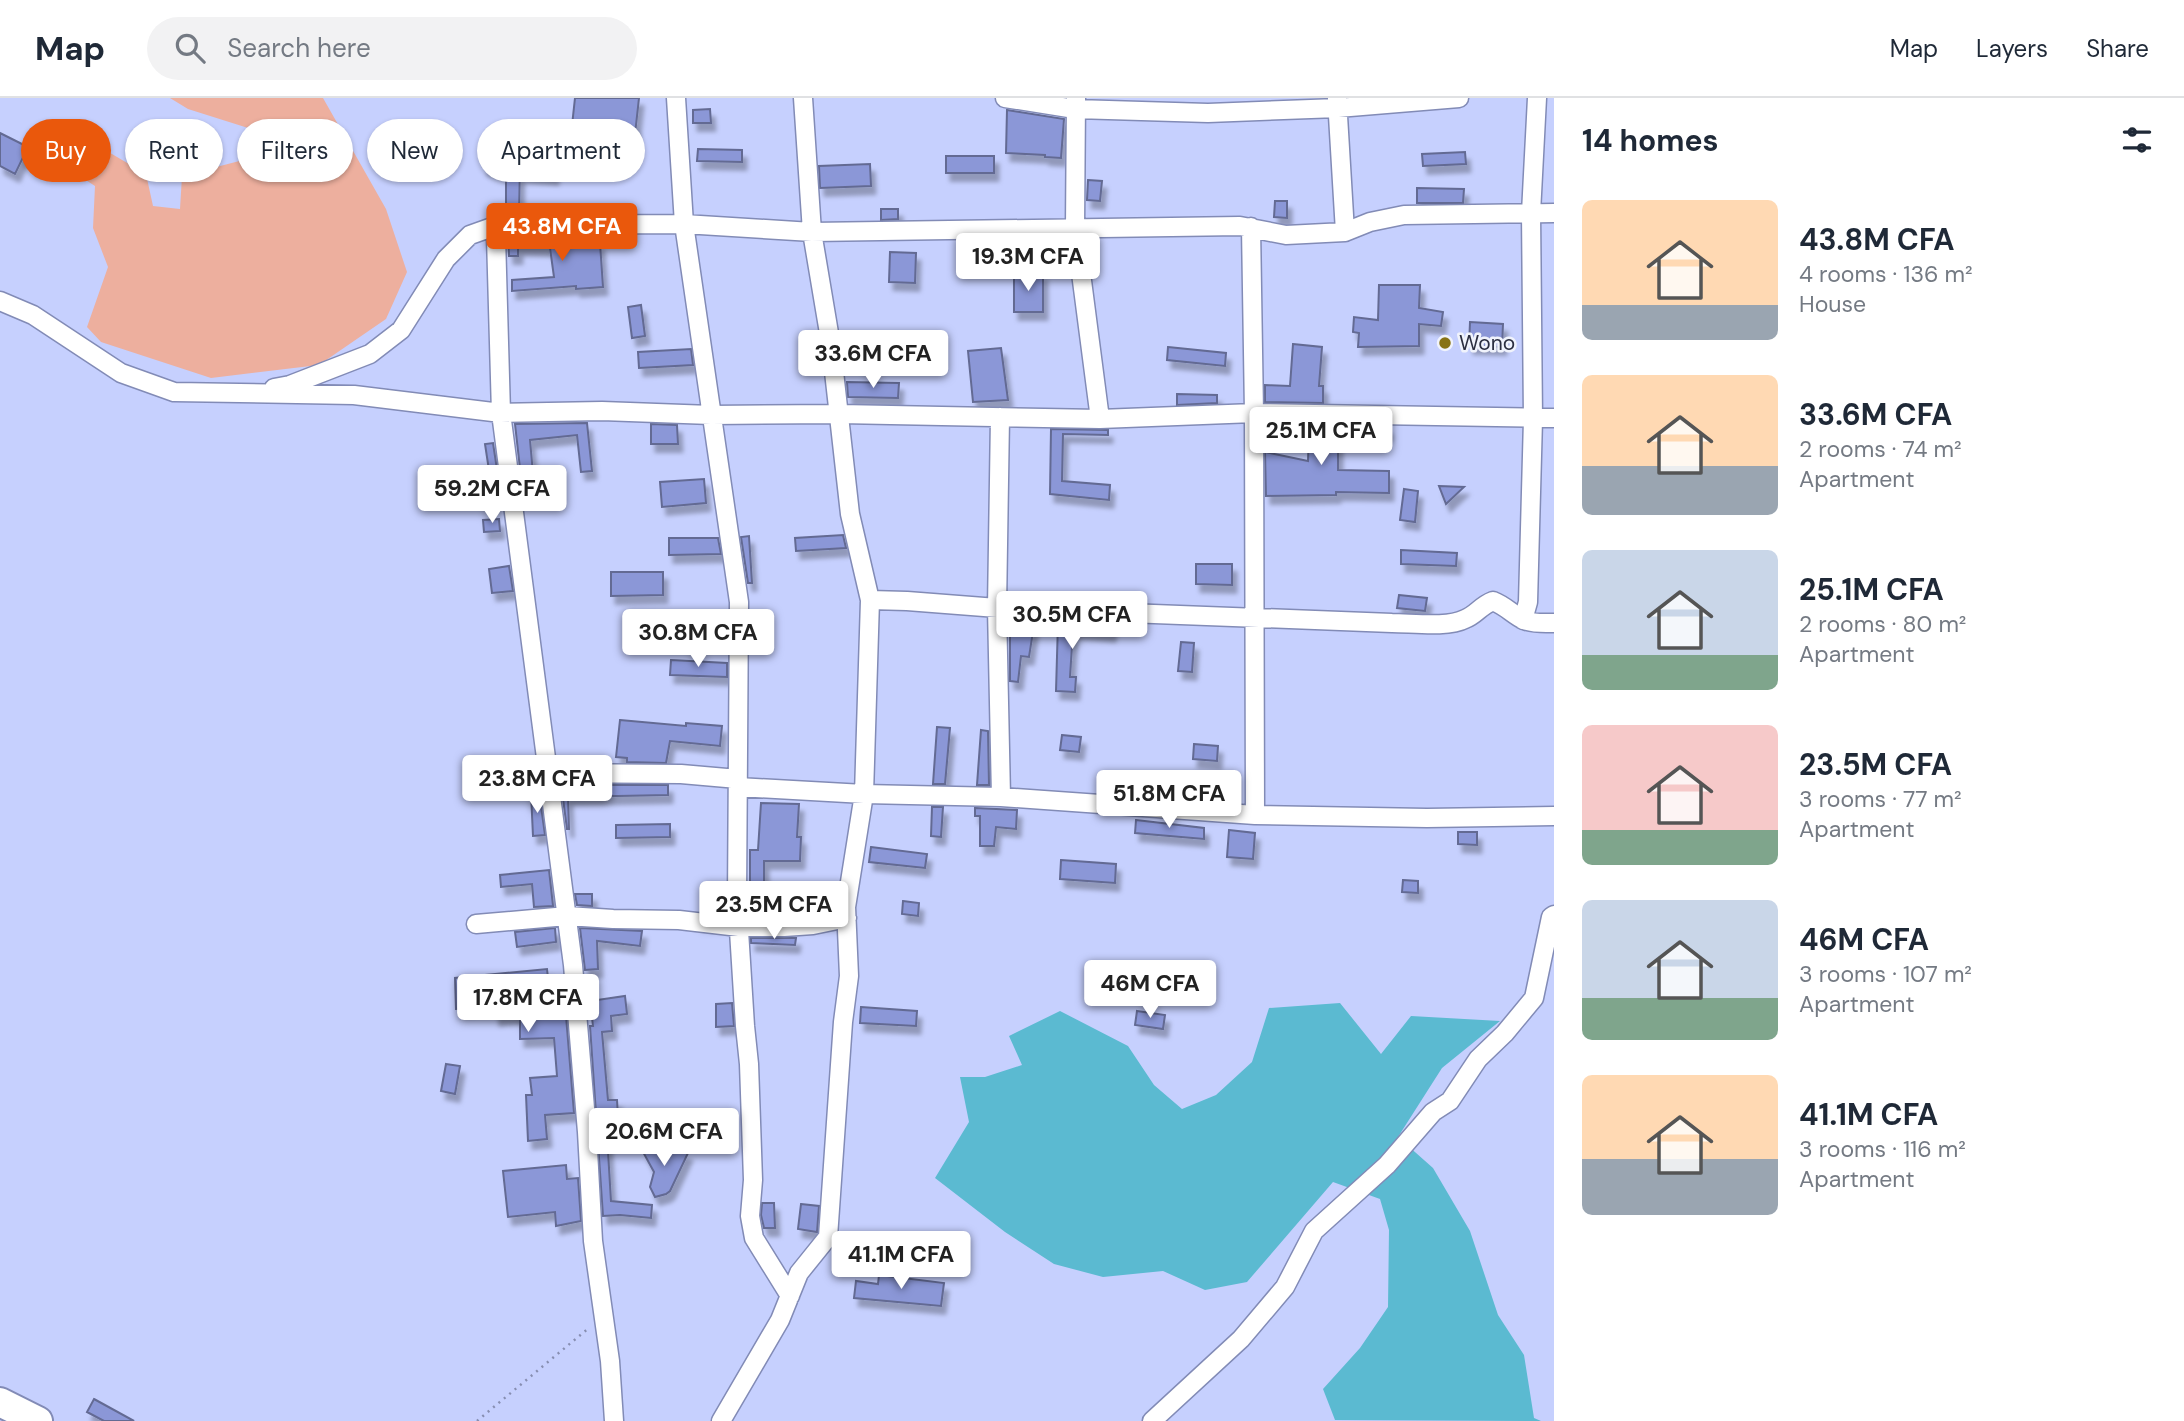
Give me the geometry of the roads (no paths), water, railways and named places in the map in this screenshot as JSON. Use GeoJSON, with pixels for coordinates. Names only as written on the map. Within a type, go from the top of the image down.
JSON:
{"type":"FeatureCollection","features":[{"type":"Feature","properties":{"kind":"main road"},"geometry":{"type":"LineString","coordinates":[[0,1402],[38,1421]]}},
{"type":"Feature","properties":{"kind":"street"},"geometry":{"type":"LineString","coordinates":[[676,98],[684,224],[739,602],[737,899],[749,1064],[753,1180],[750,1216],[754,1238],[790,1296]]}},
{"type":"Feature","properties":{"kind":"street"},"geometry":{"type":"LineString","coordinates":[[721,1421],[780,1320],[799,1273],[828,1237],[843,1022],[849,976],[846,906],[864,794],[870,600],[850,514],[840,414],[812,232],[803,98]]}},
{"type":"Feature","properties":{"kind":"street"},"geometry":{"type":"LineString","coordinates":[[1005,98],[1208,113],[1337,103],[1459,98]]}},
{"type":"Feature","properties":{"kind":"street"},"geometry":{"type":"LineString","coordinates":[[1524,620],[1528,602],[1533,419],[1531,213],[1537,98]]}},
{"type":"Feature","properties":{"kind":"street"},"geometry":{"type":"LineString","coordinates":[[1337,103],[1345,232]]}},
{"type":"Feature","properties":{"kind":"street"},"geometry":{"type":"LineString","coordinates":[[1075,104],[1075,228],[1100,419]]}},
{"type":"Feature","properties":{"kind":"street"},"geometry":{"type":"LineString","coordinates":[[236,395],[290,385],[370,354],[401,330],[446,259],[470,235],[498,225],[684,224],[812,232],[1240,226],[1286,235],[1345,232],[1370,222],[1404,215],[1554,213]]}},
{"type":"Feature","properties":{"kind":"street"},"geometry":{"type":"LineString","coordinates":[[498,225],[495,237],[501,413],[546,773],[558,840],[567,916],[587,1132],[593,1241],[610,1362],[614,1421]]}},
{"type":"Feature","properties":{"kind":"street"},"geometry":{"type":"LineString","coordinates":[[1251,228],[1255,815]]}},
{"type":"Feature","properties":{"kind":"street"},"geometry":{"type":"LineString","coordinates":[[0,301],[33,315],[121,373],[174,392],[354,395],[501,413],[602,411],[711,415],[840,414],[1100,419],[1254,413],[1554,418]]}},
{"type":"Feature","properties":{"kind":"street"},"geometry":{"type":"LineString","coordinates":[[1000,417],[997,608],[1001,797]]}},
{"type":"Feature","properties":{"kind":"street"},"geometry":{"type":"LineString","coordinates":[[870,600],[997,608],[1392,623],[1448,623],[1466,619],[1493,601],[1506,606],[1524,620],[1554,623]]}},
{"type":"Feature","properties":{"kind":"street"},"geometry":{"type":"LineString","coordinates":[[546,773],[681,774],[738,783],[864,794],[1001,797],[1255,815],[1427,818],[1554,816]]}},
{"type":"Feature","properties":{"kind":"street"},"geometry":{"type":"LineString","coordinates":[[1152,1421],[1241,1339],[1285,1287],[1314,1231],[1387,1165],[1433,1112],[1450,1101],[1478,1059],[1505,1033],[1534,998],[1548,929],[1554,915]]}},
{"type":"Feature","properties":{"kind":"street"},"geometry":{"type":"LineString","coordinates":[[476,924],[567,916],[680,920],[739,927],[794,926],[847,918]]}},
{"type":"Feature","properties":{"kind":"place","name":"Wono"},"geometry":{"type":"Point","coordinates":[1445,343]}}]}
